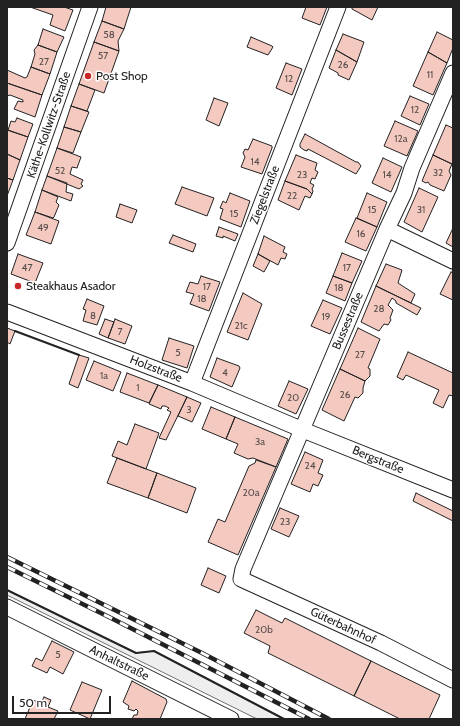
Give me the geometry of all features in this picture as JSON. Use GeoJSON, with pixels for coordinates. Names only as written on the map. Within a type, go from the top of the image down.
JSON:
{"type":"FeatureCollection","features":[{"type":"Feature","properties":{"kind":"street","name":"Käthe-Kollwitz-Straße"},"geometry":{"type":"LineString","coordinates":[[7,243],[90,7]]}},
{"type":"Feature","properties":{"kind":"street","name":"Ziegelstraße"},"geometry":{"type":"LineString","coordinates":[[192,384],[338,7]]}},
{"type":"Feature","properties":{"kind":"street","name":"Bussestraße"},"geometry":{"type":"LineString","coordinates":[[243,569],[387,229],[404,193],[412,168],[453,73]]}},
{"type":"Feature","properties":{"kind":"street"},"geometry":{"type":"LineString","coordinates":[[387,229],[453,261]]}},
{"type":"Feature","properties":{"kind":"street","name":"Holzstraße"},"geometry":{"type":"LineString","coordinates":[[7,312],[192,384],[303,430]]}},
{"type":"Feature","properties":{"kind":"street","name":"Bergstraße"},"geometry":{"type":"LineString","coordinates":[[303,430],[453,490]]}},
{"type":"Feature","properties":{"kind":"street","name":"Güterbahnhof"},"geometry":{"type":"LineString","coordinates":[[243,569],[241,579],[381,643],[453,680]]}},
{"type":"Feature","properties":{"kind":"street","name":"Anhaltstraße"},"geometry":{"type":"LineString","coordinates":[[7,607],[208,713],[231,719]]}},
{"type":"Feature","properties":{"kind":"shaded area"},"geometry":{"type":"Polygon","coordinates":[[[7,590],[136,653],[154,651],[284,719],[257,719],[7,595],[7,590]]]}},
{"type":"Feature","properties":{"kind":"building"},"geometry":{"type":"Polygon","coordinates":[[[30,7],[64,7],[73,10],[65,31],[50,25],[53,15],[30,7]]]}},
{"type":"Feature","properties":{"kind":"building"},"geometry":{"type":"Polygon","coordinates":[[[106,7],[131,7],[124,29],[102,21],[106,7]]]}},
{"type":"Feature","properties":{"kind":"building"},"geometry":{"type":"Polygon","coordinates":[[[306,7],[327,7],[320,25],[302,18],[306,7]]]}},
{"type":"Feature","properties":{"kind":"building"},"geometry":{"type":"Polygon","coordinates":[[[352,7],[378,7],[372,20],[352,9],[352,7]]]}},
{"type":"Feature","properties":{"kind":"building"},"geometry":{"type":"Polygon","coordinates":[[[102,21],[124,29],[118,41],[119,51],[94,42],[102,21]]]}},
{"type":"Feature","properties":{"kind":"building"},"geometry":{"type":"Polygon","coordinates":[[[43,29],[64,37],[57,52],[38,45],[43,29]]]}},
{"type":"Feature","properties":{"kind":"building"},"geometry":{"type":"Polygon","coordinates":[[[437,32],[453,40],[453,48],[447,63],[428,52],[437,32]]]}},
{"type":"Feature","properties":{"kind":"building"},"geometry":{"type":"Polygon","coordinates":[[[343,34],[364,42],[357,62],[336,50],[343,34]]]}},
{"type":"Feature","properties":{"kind":"building"},"geometry":{"type":"Polygon","coordinates":[[[251,37],[273,47],[268,55],[247,47],[251,37]]]}},
{"type":"Feature","properties":{"kind":"building"},"geometry":{"type":"Polygon","coordinates":[[[94,42],[119,51],[104,93],[79,84],[94,42]]]}},
{"type":"Feature","properties":{"kind":"building"},"geometry":{"type":"Polygon","coordinates":[[[38,45],[57,52],[50,74],[31,67],[35,54],[34,50],[38,45]]]}},
{"type":"Feature","properties":{"kind":"building"},"geometry":{"type":"Polygon","coordinates":[[[336,50],[357,62],[349,80],[338,75],[338,73],[329,68],[336,50]]]}},
{"type":"Feature","properties":{"kind":"building"},"geometry":{"type":"Polygon","coordinates":[[[428,52],[447,63],[433,95],[413,86],[428,52]]]}},
{"type":"Feature","properties":{"kind":"building"},"geometry":{"type":"Polygon","coordinates":[[[286,63],[302,69],[292,95],[276,88],[286,63]]]}},
{"type":"Feature","properties":{"kind":"building"},"geometry":{"type":"Polygon","coordinates":[[[31,67],[50,74],[42,95],[7,83],[7,70],[25,78],[27,77],[31,67]]]}},
{"type":"Feature","properties":{"kind":"building"},"geometry":{"type":"Polygon","coordinates":[[[7,83],[42,95],[35,117],[14,109],[18,101],[23,102],[23,100],[10,95],[7,96],[7,83]]]}},
{"type":"Feature","properties":{"kind":"building"},"geometry":{"type":"Polygon","coordinates":[[[79,84],[95,90],[87,111],[71,106],[79,84]]]}},
{"type":"Feature","properties":{"kind":"building"},"geometry":{"type":"Polygon","coordinates":[[[410,96],[429,104],[420,125],[401,116],[410,96]]]}},
{"type":"Feature","properties":{"kind":"building"},"geometry":{"type":"Polygon","coordinates":[[[214,98],[228,103],[219,126],[206,120],[214,98]]]}},
{"type":"Feature","properties":{"kind":"building"},"geometry":{"type":"Polygon","coordinates":[[[71,106],[89,112],[81,132],[64,127],[71,106]]]}},
{"type":"Feature","properties":{"kind":"building"},"geometry":{"type":"Polygon","coordinates":[[[17,118],[33,124],[28,137],[8,130],[11,121],[15,122],[17,118]]]}},
{"type":"Feature","properties":{"kind":"building"},"geometry":{"type":"Polygon","coordinates":[[[395,121],[418,131],[407,156],[384,146],[395,121]]]}},
{"type":"Feature","properties":{"kind":"building"},"geometry":{"type":"Polygon","coordinates":[[[446,125],[453,128],[452,164],[433,155],[446,125]]]}},
{"type":"Feature","properties":{"kind":"building"},"geometry":{"type":"Polygon","coordinates":[[[64,127],[81,132],[73,153],[57,148],[64,127]]]}},
{"type":"Feature","properties":{"kind":"building"},"geometry":{"type":"Polygon","coordinates":[[[7,130],[28,137],[20,160],[7,154],[7,130]]]}},
{"type":"Feature","properties":{"kind":"building"},"geometry":{"type":"Polygon","coordinates":[[[305,134],[358,162],[361,166],[356,174],[308,149],[307,151],[300,147],[305,134]]]}},
{"type":"Feature","properties":{"kind":"building"},"geometry":{"type":"Polygon","coordinates":[[[253,139],[272,146],[262,174],[241,167],[245,157],[243,153],[245,149],[248,150],[253,139]]]}},
{"type":"Feature","properties":{"kind":"building"},"geometry":{"type":"Polygon","coordinates":[[[57,148],[81,157],[77,168],[72,167],[70,174],[83,180],[81,184],[83,186],[79,189],[47,176],[57,148]]]}},
{"type":"Feature","properties":{"kind":"building"},"geometry":{"type":"Polygon","coordinates":[[[7,154],[20,160],[13,180],[7,178],[7,154]]]}},
{"type":"Feature","properties":{"kind":"building"},"geometry":{"type":"Polygon","coordinates":[[[296,155],[317,163],[315,170],[318,172],[315,179],[312,178],[310,183],[314,185],[312,194],[307,189],[285,181],[296,155]]]}},
{"type":"Feature","properties":{"kind":"building"},"geometry":{"type":"Polygon","coordinates":[[[433,155],[452,164],[449,171],[451,175],[444,191],[430,185],[428,182],[426,183],[422,181],[433,155]]]}},
{"type":"Feature","properties":{"kind":"building"},"geometry":{"type":"Polygon","coordinates":[[[383,158],[402,167],[391,192],[372,183],[383,158]]]}},
{"type":"Feature","properties":{"kind":"building"},"geometry":{"type":"Polygon","coordinates":[[[47,176],[67,183],[66,192],[73,194],[71,201],[42,190],[47,176]]]}},
{"type":"Feature","properties":{"kind":"building"},"geometry":{"type":"Polygon","coordinates":[[[7,178],[13,180],[7,196],[7,178]]]}},
{"type":"Feature","properties":{"kind":"building"},"geometry":{"type":"Polygon","coordinates":[[[285,181],[307,189],[312,194],[310,198],[305,196],[299,210],[278,200],[285,181]]]}},
{"type":"Feature","properties":{"kind":"building"},"geometry":{"type":"Polygon","coordinates":[[[182,187],[214,198],[207,216],[175,204],[182,187]]]}},
{"type":"Feature","properties":{"kind":"building"},"geometry":{"type":"Polygon","coordinates":[[[419,188],[438,197],[422,232],[404,222],[419,188]]]}},
{"type":"Feature","properties":{"kind":"building"},"geometry":{"type":"Polygon","coordinates":[[[42,190],[58,197],[56,202],[59,205],[53,218],[35,212],[42,190]]]}},
{"type":"Feature","properties":{"kind":"building"},"geometry":{"type":"Polygon","coordinates":[[[230,193],[250,201],[241,227],[220,219],[223,209],[220,208],[223,201],[226,203],[230,193]]]}},
{"type":"Feature","properties":{"kind":"building"},"geometry":{"type":"Polygon","coordinates":[[[367,193],[387,202],[377,227],[357,218],[367,193]]]}},
{"type":"Feature","properties":{"kind":"building"},"geometry":{"type":"Polygon","coordinates":[[[120,204],[137,210],[132,223],[116,217],[120,204]]]}},
{"type":"Feature","properties":{"kind":"building"},"geometry":{"type":"Polygon","coordinates":[[[35,212],[59,221],[51,244],[26,235],[35,212]]]}},
{"type":"Feature","properties":{"kind":"building"},"geometry":{"type":"Polygon","coordinates":[[[356,218],[377,227],[366,251],[345,242],[356,218]]]}},
{"type":"Feature","properties":{"kind":"building"},"geometry":{"type":"Polygon","coordinates":[[[219,227],[238,234],[235,241],[223,236],[223,238],[216,236],[219,227]]]}},
{"type":"Feature","properties":{"kind":"building"},"geometry":{"type":"Polygon","coordinates":[[[453,228],[453,247],[446,243],[453,228]]]}},
{"type":"Feature","properties":{"kind":"building"},"geometry":{"type":"Polygon","coordinates":[[[173,235],[196,244],[193,252],[169,243],[173,235]]]}},
{"type":"Feature","properties":{"kind":"building"},"geometry":{"type":"Polygon","coordinates":[[[264,236],[285,247],[283,252],[287,254],[285,259],[281,258],[278,265],[258,254],[264,236]]]}},
{"type":"Feature","properties":{"kind":"building"},"geometry":{"type":"Polygon","coordinates":[[[342,253],[362,261],[352,283],[333,276],[342,253]]]}},
{"type":"Feature","properties":{"kind":"building"},"geometry":{"type":"Polygon","coordinates":[[[18,254],[43,263],[35,283],[11,274],[18,254]]]}},
{"type":"Feature","properties":{"kind":"building"},"geometry":{"type":"Polygon","coordinates":[[[258,254],[270,261],[264,272],[253,266],[258,254]]]}},
{"type":"Feature","properties":{"kind":"building"},"geometry":{"type":"Polygon","coordinates":[[[386,264],[402,270],[398,283],[415,294],[411,303],[376,286],[386,264]]]}},
{"type":"Feature","properties":{"kind":"building"},"geometry":{"type":"Polygon","coordinates":[[[451,272],[453,273],[453,300],[440,294],[451,272]]]}},
{"type":"Feature","properties":{"kind":"building"},"geometry":{"type":"Polygon","coordinates":[[[201,276],[220,282],[209,311],[190,304],[194,294],[186,292],[190,282],[198,284],[201,276]]]}},
{"type":"Feature","properties":{"kind":"building"},"geometry":{"type":"Polygon","coordinates":[[[333,276],[352,283],[345,301],[326,293],[333,276]]]}},
{"type":"Feature","properties":{"kind":"building"},"geometry":{"type":"Polygon","coordinates":[[[376,286],[421,308],[417,315],[396,303],[396,301],[392,298],[388,305],[393,310],[390,318],[391,320],[388,325],[384,324],[379,331],[361,322],[376,286]]]}},
{"type":"Feature","properties":{"kind":"building"},"geometry":{"type":"Polygon","coordinates":[[[243,293],[262,304],[248,340],[227,332],[243,293]]]}},
{"type":"Feature","properties":{"kind":"building"},"geometry":{"type":"Polygon","coordinates":[[[87,299],[104,306],[97,325],[83,321],[86,310],[83,309],[87,299]]]}},
{"type":"Feature","properties":{"kind":"building"},"geometry":{"type":"Polygon","coordinates":[[[323,300],[342,308],[330,334],[311,326],[323,300]]]}},
{"type":"Feature","properties":{"kind":"building"},"geometry":{"type":"Polygon","coordinates":[[[105,319],[114,322],[108,338],[99,334],[105,319]]]}},
{"type":"Feature","properties":{"kind":"building"},"geometry":{"type":"Polygon","coordinates":[[[115,319],[132,326],[125,344],[108,338],[115,319]]]}},
{"type":"Feature","properties":{"kind":"building"},"geometry":{"type":"Polygon","coordinates":[[[7,328],[15,331],[10,344],[7,342],[7,328]]]}},
{"type":"Feature","properties":{"kind":"building"},"geometry":{"type":"Polygon","coordinates":[[[358,328],[380,339],[368,368],[370,369],[370,376],[365,381],[340,369],[358,328]]]}},
{"type":"Feature","properties":{"kind":"building"},"geometry":{"type":"Polygon","coordinates":[[[169,338],[194,346],[187,368],[162,360],[169,338]]]}},
{"type":"Feature","properties":{"kind":"building"},"geometry":{"type":"Polygon","coordinates":[[[408,352],[453,373],[453,396],[449,395],[443,408],[433,403],[439,390],[406,375],[403,380],[397,377],[408,352]]]}},
{"type":"Feature","properties":{"kind":"building"},"geometry":{"type":"Polygon","coordinates":[[[79,355],[89,358],[78,388],[69,384],[79,355]]]}},
{"type":"Feature","properties":{"kind":"building"},"geometry":{"type":"Polygon","coordinates":[[[217,358],[239,366],[240,368],[232,387],[210,377],[217,358]]]}},
{"type":"Feature","properties":{"kind":"building"},"geometry":{"type":"Polygon","coordinates":[[[94,361],[121,372],[113,391],[86,380],[94,361]]]}},
{"type":"Feature","properties":{"kind":"building"},"geometry":{"type":"Polygon","coordinates":[[[340,369],[365,381],[363,393],[358,398],[355,397],[344,421],[322,410],[340,369]]]}},
{"type":"Feature","properties":{"kind":"building"},"geometry":{"type":"Polygon","coordinates":[[[127,373],[158,385],[149,403],[120,392],[127,373]]]}},
{"type":"Feature","properties":{"kind":"building"},"geometry":{"type":"Polygon","coordinates":[[[289,381],[308,389],[296,414],[278,406],[289,381]]]}},
{"type":"Feature","properties":{"kind":"building"},"geometry":{"type":"Polygon","coordinates":[[[158,385],[187,397],[166,440],[159,438],[171,412],[167,410],[169,408],[165,406],[162,406],[161,409],[149,404],[158,385]]]}},
{"type":"Feature","properties":{"kind":"building"},"geometry":{"type":"Polygon","coordinates":[[[187,397],[201,403],[192,422],[178,416],[187,397]]]}},
{"type":"Feature","properties":{"kind":"building"},"geometry":{"type":"Polygon","coordinates":[[[211,407],[235,417],[226,439],[202,429],[211,407]]]}},
{"type":"Feature","properties":{"kind":"building"},"geometry":{"type":"Polygon","coordinates":[[[235,417],[288,439],[276,467],[253,458],[248,459],[234,453],[238,444],[226,439],[235,417]]]}},
{"type":"Feature","properties":{"kind":"building"},"geometry":{"type":"Polygon","coordinates":[[[135,424],[159,433],[146,469],[112,456],[118,441],[127,445],[135,424]]]}},
{"type":"Feature","properties":{"kind":"building"},"geometry":{"type":"Polygon","coordinates":[[[305,452],[323,460],[318,473],[323,475],[318,486],[313,484],[310,492],[291,484],[305,452]]]}},
{"type":"Feature","properties":{"kind":"building"},"geometry":{"type":"Polygon","coordinates":[[[117,458],[157,473],[148,498],[107,483],[117,458]]]}},
{"type":"Feature","properties":{"kind":"building"},"geometry":{"type":"Polygon","coordinates":[[[256,460],[276,467],[238,555],[208,542],[218,519],[225,522],[249,466],[255,463],[256,460]]]}},
{"type":"Feature","properties":{"kind":"building"},"geometry":{"type":"Polygon","coordinates":[[[157,473],[196,488],[187,513],[148,498],[157,473]]]}},
{"type":"Feature","properties":{"kind":"building"},"geometry":{"type":"Polygon","coordinates":[[[416,493],[453,511],[453,521],[413,501],[416,493]]]}},
{"type":"Feature","properties":{"kind":"building"},"geometry":{"type":"Polygon","coordinates":[[[280,508],[299,516],[289,537],[271,529],[280,508]]]}},
{"type":"Feature","properties":{"kind":"building"},"geometry":{"type":"Polygon","coordinates":[[[208,568],[226,576],[219,593],[201,585],[208,568]]]}},
{"type":"Feature","properties":{"kind":"building"},"geometry":{"type":"Polygon","coordinates":[[[256,610],[282,623],[285,618],[371,661],[354,696],[268,653],[270,646],[244,633],[256,610]]]}},
{"type":"Feature","properties":{"kind":"building"},"geometry":{"type":"Polygon","coordinates":[[[52,641],[74,652],[63,674],[50,667],[47,673],[32,666],[36,658],[42,661],[52,641]]]}},
{"type":"Feature","properties":{"kind":"building"},"geometry":{"type":"Polygon","coordinates":[[[371,661],[440,695],[429,719],[400,719],[354,696],[371,661]]]}},
{"type":"Feature","properties":{"kind":"building"},"geometry":{"type":"Polygon","coordinates":[[[132,681],[166,699],[167,702],[160,719],[132,719],[134,715],[137,715],[138,711],[136,709],[134,711],[128,709],[129,706],[123,702],[132,681]]]}},
{"type":"Feature","properties":{"kind":"building"},"geometry":{"type":"Polygon","coordinates":[[[82,682],[102,690],[90,719],[70,710],[82,682]]]}},
{"type":"Feature","properties":{"kind":"building"},"geometry":{"type":"Polygon","coordinates":[[[44,697],[51,700],[48,707],[58,711],[54,719],[25,719],[33,700],[41,703],[44,697]]]}},
{"type":"Feature","properties":{"kind":"railway"},"geometry":{"type":"LineString","coordinates":[[7,557],[202,653],[329,719]]}},
{"type":"Feature","properties":{"kind":"railway"},"geometry":{"type":"LineString","coordinates":[[7,567],[309,719]]}},
{"type":"Feature","properties":{"kind":"wall"},"geometry":{"type":"LineString","coordinates":[[15,331],[79,355]]}},
{"type":"Feature","properties":{"kind":"wall"},"geometry":{"type":"LineString","coordinates":[[7,590],[136,653],[154,651],[284,719]]}},
{"type":"Feature","properties":{"kind":"place","name":"Post Shop"},"geometry":{"type":"Point","coordinates":[88,76]}},
{"type":"Feature","properties":{"kind":"place","name":"Steakhaus Asador"},"geometry":{"type":"Point","coordinates":[18,286]}}]}
